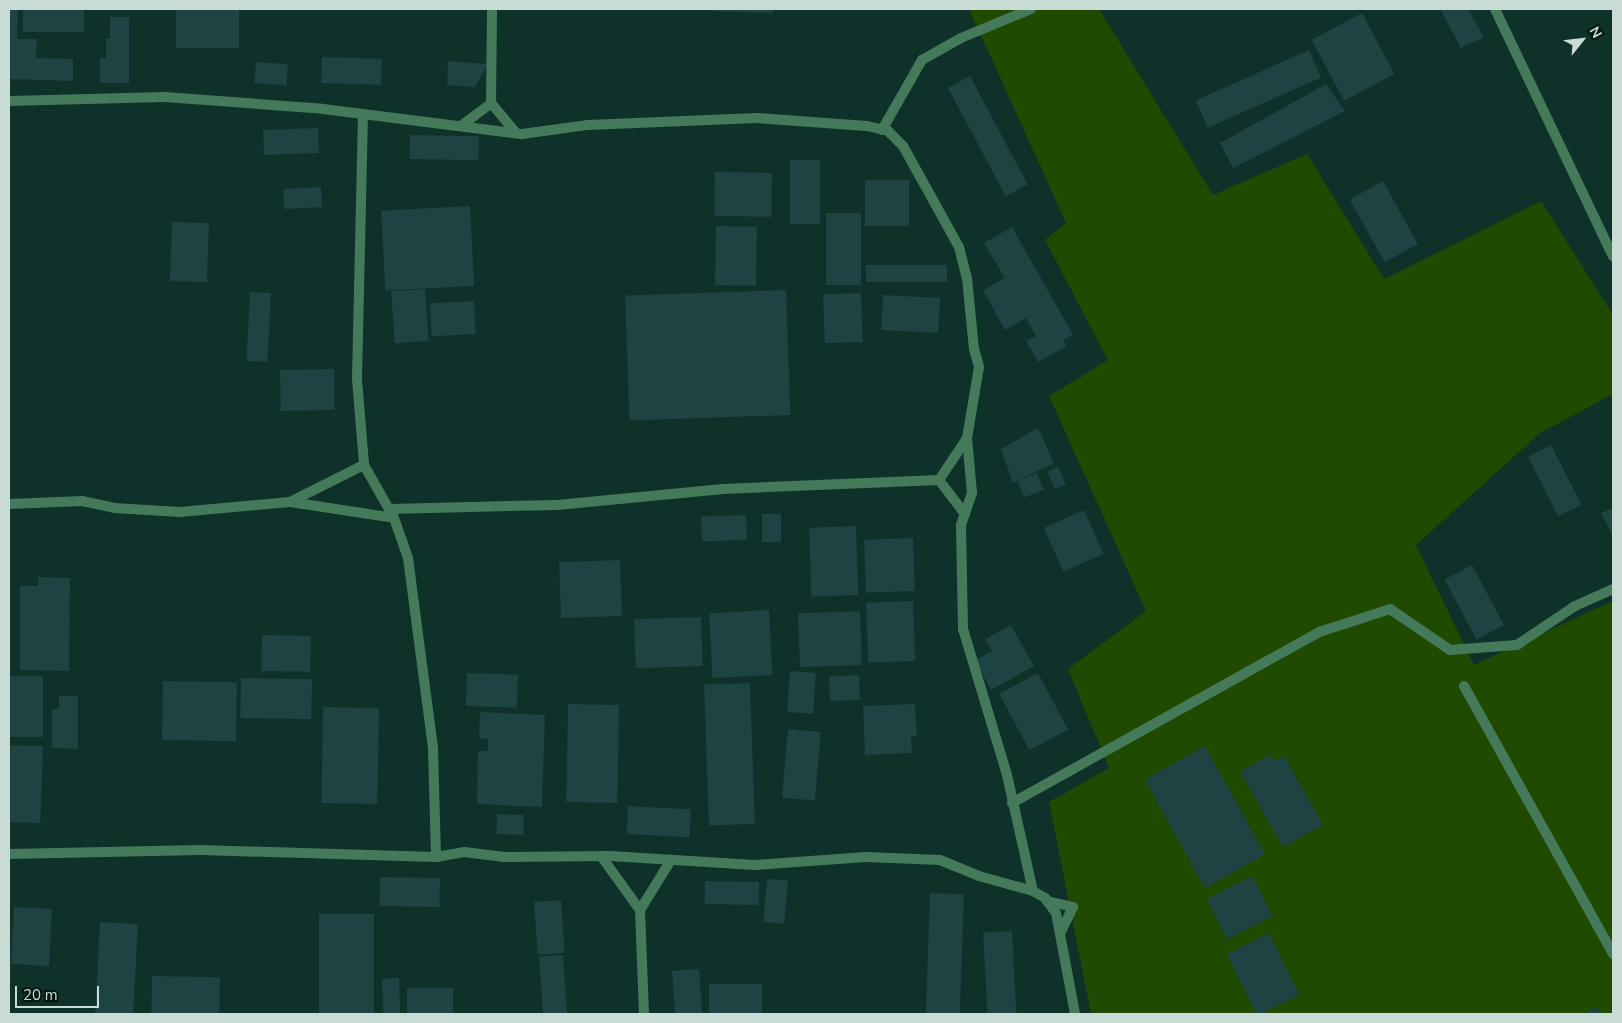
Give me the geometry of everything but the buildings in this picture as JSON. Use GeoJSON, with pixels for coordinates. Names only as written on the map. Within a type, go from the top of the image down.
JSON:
{"type":"FeatureCollection","features":[{"type":"Feature","properties":{"kind":"street"},"geometry":{"type":"LineString","coordinates":[[492,9],[491,103],[516,133]]}},
{"type":"Feature","properties":{"kind":"street"},"geometry":{"type":"LineString","coordinates":[[882,130],[922,60],[961,38],[1031,9]]}},
{"type":"Feature","properties":{"kind":"street"},"geometry":{"type":"LineString","coordinates":[[1495,9],[1613,256]]}},
{"type":"Feature","properties":{"kind":"street"},"geometry":{"type":"LineString","coordinates":[[9,101],[165,97],[363,114],[516,133],[588,125],[757,118],[867,126],[882,130],[903,146],[959,246],[967,278],[974,349],[980,367],[967,438],[972,493],[961,525],[963,629],[1012,803],[1033,891]]}},
{"type":"Feature","properties":{"kind":"street"},"geometry":{"type":"LineString","coordinates":[[461,126],[491,103]]}},
{"type":"Feature","properties":{"kind":"street"},"geometry":{"type":"LineString","coordinates":[[363,114],[357,379],[364,465],[392,513],[408,558],[433,749],[436,857]]}},
{"type":"Feature","properties":{"kind":"street"},"geometry":{"type":"LineString","coordinates":[[939,480],[967,438]]}},
{"type":"Feature","properties":{"kind":"street"},"geometry":{"type":"LineString","coordinates":[[290,502],[364,465]]}},
{"type":"Feature","properties":{"kind":"street"},"geometry":{"type":"LineString","coordinates":[[9,504],[82,501],[114,508],[180,512],[290,502],[392,513],[557,505],[723,489],[939,480]]}},
{"type":"Feature","properties":{"kind":"street"},"geometry":{"type":"LineString","coordinates":[[939,480],[965,514]]}},
{"type":"Feature","properties":{"kind":"street"},"geometry":{"type":"LineString","coordinates":[[1012,803],[1319,632],[1390,609],[1450,650],[1517,645],[1575,606],[1613,589]]}},
{"type":"Feature","properties":{"kind":"street"},"geometry":{"type":"LineString","coordinates":[[1464,686],[1613,954]]}},
{"type":"Feature","properties":{"kind":"street"},"geometry":{"type":"LineString","coordinates":[[9,854],[201,850],[436,857],[464,852],[503,857],[601,856],[755,865],[866,857],[940,860],[979,876],[1033,891],[1047,901],[1056,913],[1075,1014]]}},
{"type":"Feature","properties":{"kind":"street"},"geometry":{"type":"LineString","coordinates":[[601,856],[640,910],[644,1014]]}},
{"type":"Feature","properties":{"kind":"street"},"geometry":{"type":"LineString","coordinates":[[640,910],[671,860]]}},
{"type":"Feature","properties":{"kind":"street"},"geometry":{"type":"LineString","coordinates":[[1047,901],[1073,906],[1060,934]]}},
{"type":"Feature","properties":{"kind":"green space"},"geometry":{"type":"Polygon","coordinates":[[[969,9],[1099,9],[1213,195],[1307,154],[1384,279],[1541,201],[1613,315],[1613,394],[1540,433],[1416,545],[1474,665],[1613,601],[1613,1014],[1091,1014],[1049,802],[1109,768],[1068,669],[1146,611],[1049,396],[1108,360],[1045,240],[1066,223],[969,9]]]}}]}
